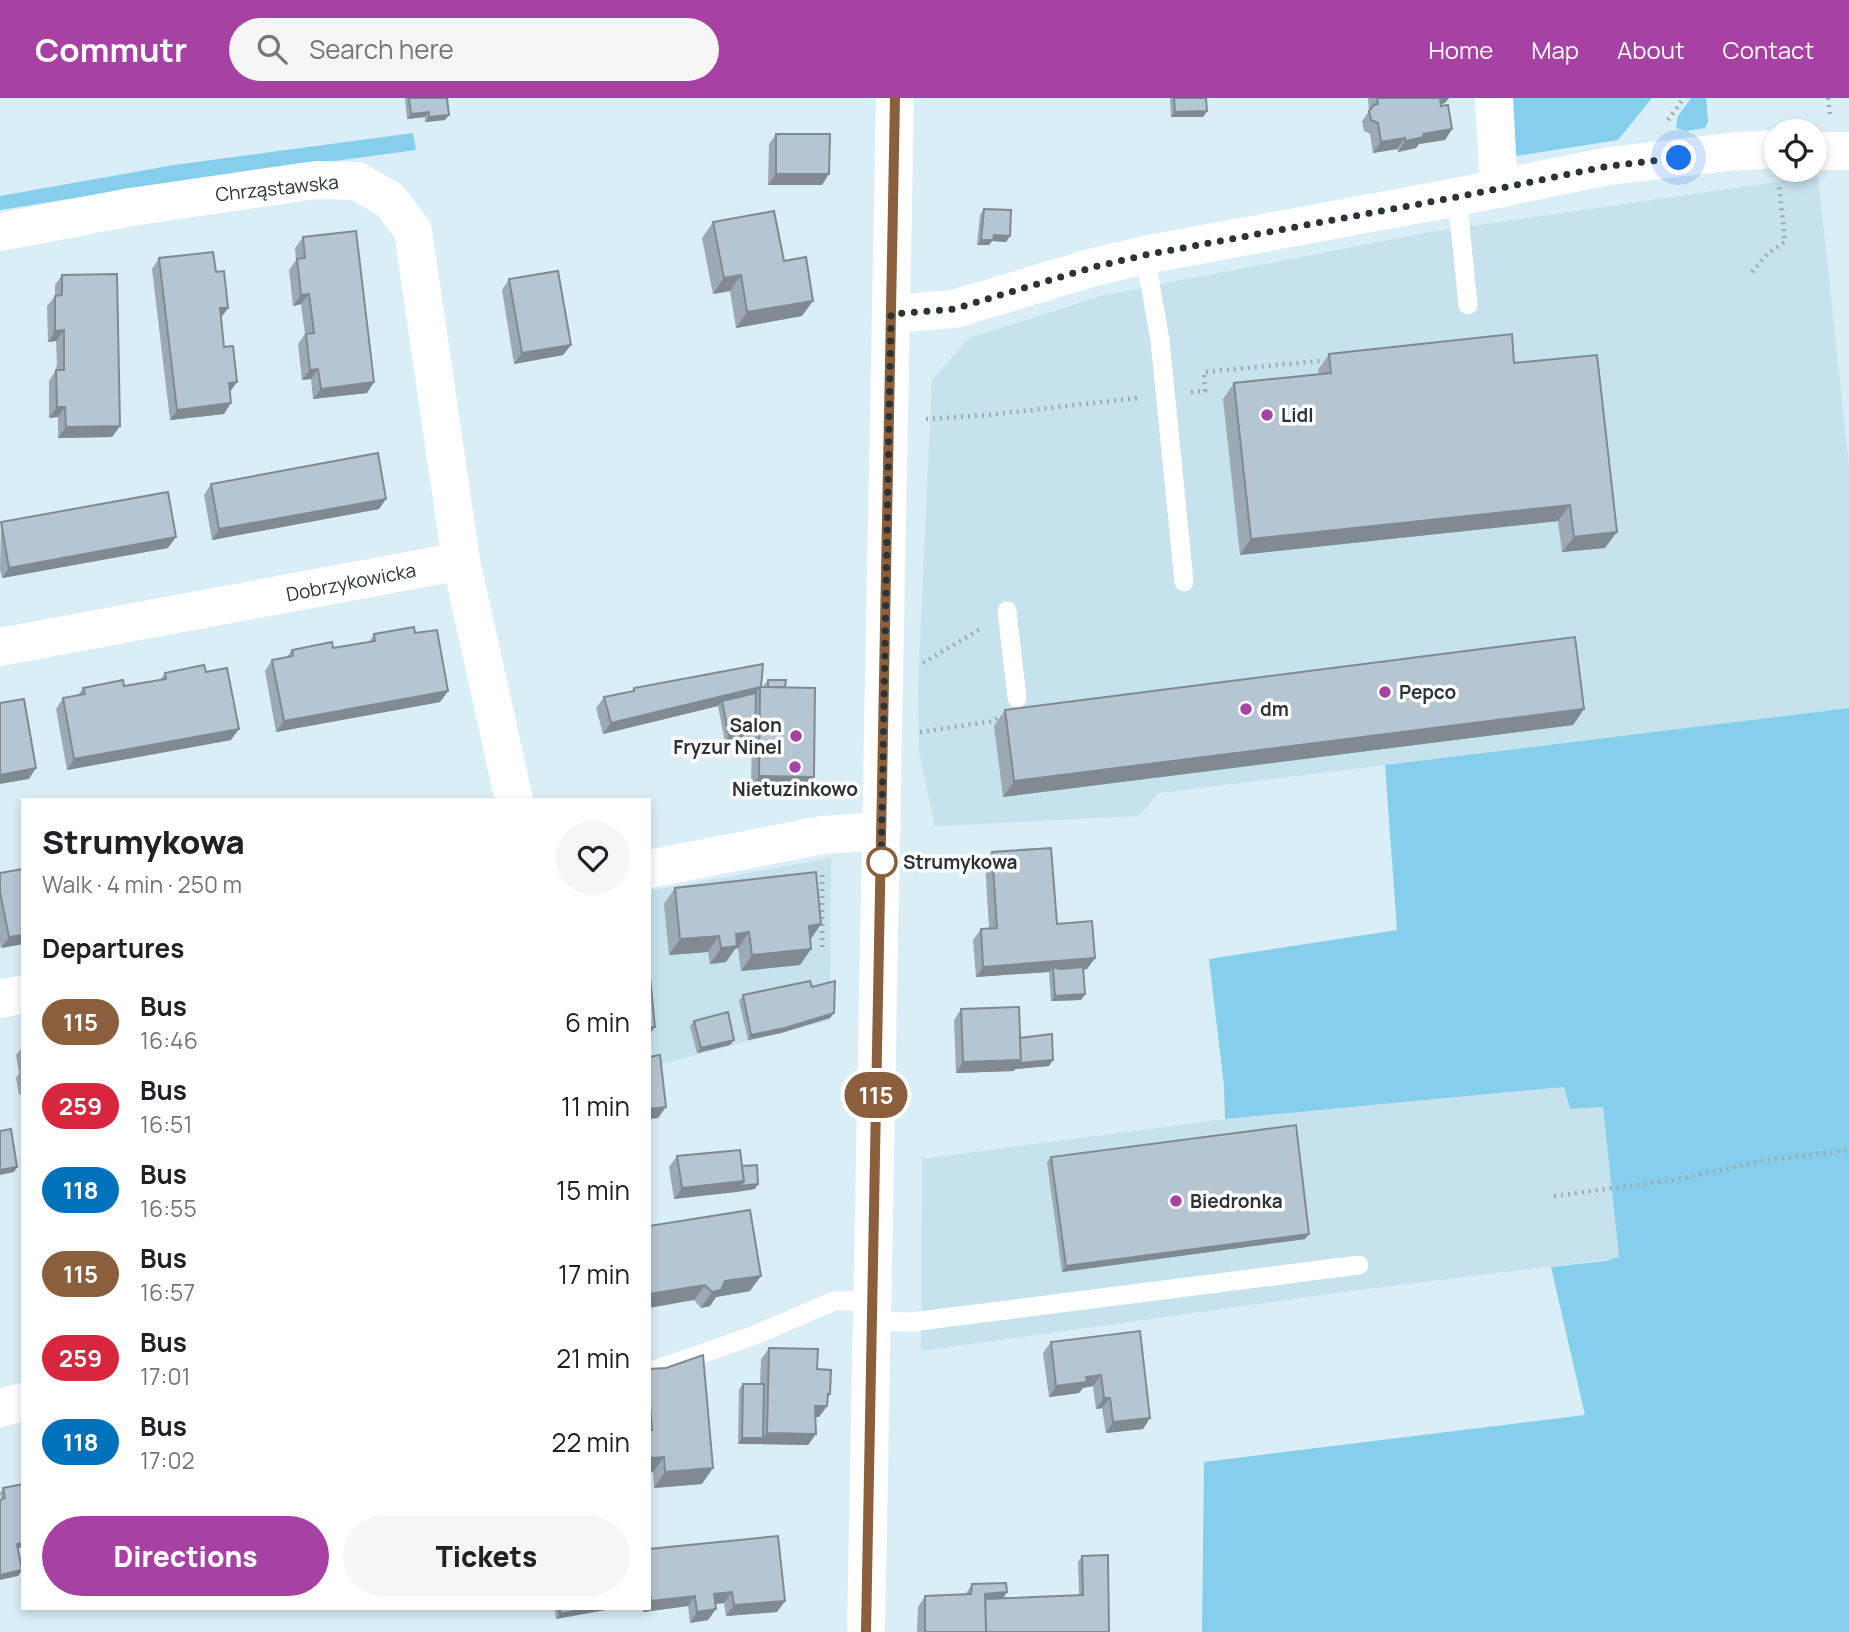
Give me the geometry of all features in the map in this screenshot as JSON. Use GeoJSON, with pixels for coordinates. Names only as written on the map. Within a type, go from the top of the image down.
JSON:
{"type":"FeatureCollection","features":[{"type":"Feature","properties":{"kind":"street"},"geometry":{"type":"LineString","coordinates":[[866,1632],[895,98]]}},
{"type":"Feature","properties":{"kind":"street"},"geometry":{"type":"LineString","coordinates":[[1494,98],[1499,189]]}},
{"type":"Feature","properties":{"kind":"street"},"geometry":{"type":"LineString","coordinates":[[1827,151],[1849,151]]}},
{"type":"Feature","properties":{"kind":"street"},"geometry":{"type":"LineString","coordinates":[[891,314],[954,309],[1094,267],[1145,255],[1609,166],[1728,152],[1764,161]]}},
{"type":"Feature","properties":{"kind":"street","name":"Chrząstawska"},"geometry":{"type":"LineString","coordinates":[[0,232],[131,207],[316,180],[357,181],[390,200],[413,232],[461,561]]}},
{"type":"Feature","properties":{"kind":"street"},"geometry":{"type":"LineString","coordinates":[[461,561],[514,798]]}},
{"type":"Feature","properties":{"kind":"street","name":"Dobrzykowicka"},"geometry":{"type":"LineString","coordinates":[[0,647],[461,561]]}},
{"type":"Feature","properties":{"kind":"street"},"geometry":{"type":"LineString","coordinates":[[651,869],[822,835],[882,831]]}},
{"type":"Feature","properties":{"kind":"street"},"geometry":{"type":"LineString","coordinates":[[0,999],[21,994]]}},
{"type":"Feature","properties":{"kind":"street"},"geometry":{"type":"LineString","coordinates":[[0,1408],[21,1403]]}},
{"type":"Feature","properties":{"kind":"lane"},"geometry":{"type":"LineString","coordinates":[[1457,197],[1468,305]]}},
{"type":"Feature","properties":{"kind":"lane"},"geometry":{"type":"LineString","coordinates":[[1145,255],[1160,341],[1184,582]]}},
{"type":"Feature","properties":{"kind":"lane"},"geometry":{"type":"LineString","coordinates":[[1007,611],[1017,698]]}},
{"type":"Feature","properties":{"kind":"lane"},"geometry":{"type":"LineString","coordinates":[[651,1371],[755,1335],[834,1301],[912,1322],[1359,1265]]}},
{"type":"Feature","properties":{"kind":"path"},"geometry":{"type":"LineString","coordinates":[[1752,272],[1767,254],[1785,242],[1780,182]]}},
{"type":"Feature","properties":{"kind":"path"},"geometry":{"type":"LineString","coordinates":[[940,418],[1205,391],[1204,372],[1320,361]]}},
{"type":"Feature","properties":{"kind":"path"},"geometry":{"type":"LineString","coordinates":[[921,664],[1007,611]]}},
{"type":"Feature","properties":{"kind":"path"},"geometry":{"type":"LineString","coordinates":[[918,732],[994,720],[1017,698]]}},
{"type":"Feature","properties":{"kind":"path"},"geometry":{"type":"LineString","coordinates":[[822,867],[822,947]]}},
{"type":"Feature","properties":{"kind":"path"},"geometry":{"type":"LineString","coordinates":[[1554,1196],[1674,1180],[1762,1161],[1849,1150]]}},
{"type":"Feature","properties":{"kind":"shaded area"},"geometry":{"type":"Polygon","coordinates":[[[1506,98],[1652,98],[1618,140],[1509,157],[1506,98]]]}},
{"type":"Feature","properties":{"kind":"shaded area"},"geometry":{"type":"Polygon","coordinates":[[[1691,98],[1706,98],[1708,122],[1705,128],[1686,131],[1676,128],[1678,116],[1691,98]]]}},
{"type":"Feature","properties":{"kind":"shaded area"},"geometry":{"type":"Polygon","coordinates":[[[413,133],[416,150],[130,189],[0,210],[0,196],[174,165],[413,133]]]}},
{"type":"Feature","properties":{"kind":"shaded area"},"geometry":{"type":"Polygon","coordinates":[[[1776,182],[1819,182],[1849,465],[1849,708],[1159,793],[1139,816],[935,826],[919,752],[918,688],[932,380],[969,338],[1101,296],[1430,232],[1776,182]]]}},
{"type":"Feature","properties":{"kind":"shaded area"},"geometry":{"type":"Polygon","coordinates":[[[1849,708],[1849,1632],[1202,1632],[1204,1462],[1585,1415],[1551,1267],[1619,1257],[1603,1107],[1570,1109],[1564,1087],[1225,1119],[1224,1086],[1209,959],[1397,930],[1385,765],[1849,708]]]}},
{"type":"Feature","properties":{"kind":"shaded area"},"geometry":{"type":"Polygon","coordinates":[[[831,858],[830,1020],[655,1066],[651,1043],[651,891],[831,858]]]}},
{"type":"Feature","properties":{"kind":"shaded area"},"geometry":{"type":"Polygon","coordinates":[[[1565,1087],[1570,1109],[1603,1107],[1619,1258],[1350,1291],[921,1351],[922,1159],[1225,1119],[1565,1087]]]}},
{"type":"Feature","properties":{"kind":"building"},"geometry":{"type":"Polygon","coordinates":[[[409,98],[447,98],[449,115],[429,117],[429,112],[411,114],[409,98]]]}},
{"type":"Feature","properties":{"kind":"building"},"geometry":{"type":"Polygon","coordinates":[[[1174,98],[1206,98],[1207,111],[1175,112],[1174,98]]]}},
{"type":"Feature","properties":{"kind":"building"},"geometry":{"type":"Polygon","coordinates":[[[1377,98],[1440,98],[1441,106],[1448,105],[1452,129],[1423,134],[1424,137],[1405,141],[1405,138],[1381,142],[1378,123],[1371,120],[1369,111],[1378,104],[1377,98]]]}},
{"type":"Feature","properties":{"kind":"building"},"geometry":{"type":"Polygon","coordinates":[[[776,134],[830,134],[829,174],[776,174],[776,134]]]}},
{"type":"Feature","properties":{"kind":"building"},"geometry":{"type":"Polygon","coordinates":[[[984,209],[1011,210],[1010,236],[994,235],[993,240],[981,240],[984,209]]]}},
{"type":"Feature","properties":{"kind":"building"},"geometry":{"type":"Polygon","coordinates":[[[774,211],[784,261],[806,257],[813,301],[747,312],[741,275],[724,278],[713,222],[774,211]]]}},
{"type":"Feature","properties":{"kind":"building"},"geometry":{"type":"Polygon","coordinates":[[[356,231],[374,382],[321,389],[318,369],[310,370],[306,334],[314,333],[309,294],[301,295],[297,259],[305,258],[303,237],[356,231]]]}},
{"type":"Feature","properties":{"kind":"building"},"geometry":{"type":"Polygon","coordinates":[[[213,252],[216,272],[224,271],[228,308],[220,308],[224,347],[233,346],[237,382],[229,383],[231,403],[177,410],[159,258],[213,252]]]}},
{"type":"Feature","properties":{"kind":"building"},"geometry":{"type":"Polygon","coordinates":[[[558,271],[571,345],[522,353],[509,279],[558,271]]]}},
{"type":"Feature","properties":{"kind":"building"},"geometry":{"type":"Polygon","coordinates":[[[117,274],[120,426],[66,427],[65,407],[57,407],[56,370],[64,370],[64,330],[55,331],[55,296],[62,295],[62,275],[117,274]]]}},
{"type":"Feature","properties":{"kind":"building"},"geometry":{"type":"Polygon","coordinates":[[[1512,334],[1514,363],[1597,355],[1617,532],[1574,537],[1570,505],[1251,539],[1234,383],[1331,373],[1329,354],[1512,334]]]}},
{"type":"Feature","properties":{"kind":"building"},"geometry":{"type":"Polygon","coordinates":[[[378,453],[386,499],[219,529],[211,484],[378,453]]]}},
{"type":"Feature","properties":{"kind":"building"},"geometry":{"type":"Polygon","coordinates":[[[168,492],[176,537],[9,568],[1,522],[168,492]]]}},
{"type":"Feature","properties":{"kind":"building"},"geometry":{"type":"Polygon","coordinates":[[[414,627],[415,633],[437,630],[448,691],[284,721],[272,660],[293,656],[292,650],[332,642],[333,648],[375,641],[374,634],[414,627]]]}},
{"type":"Feature","properties":{"kind":"building"},"geometry":{"type":"Polygon","coordinates":[[[1575,637],[1584,709],[1014,781],[1005,710],[1575,637]]]}},
{"type":"Feature","properties":{"kind":"building"},"geometry":{"type":"Polygon","coordinates":[[[763,664],[761,687],[815,688],[814,777],[759,776],[760,687],[611,723],[604,697],[634,691],[634,688],[763,664]]]}},
{"type":"Feature","properties":{"kind":"building"},"geometry":{"type":"Polygon","coordinates":[[[204,665],[206,672],[227,668],[239,729],[74,759],[63,698],[85,694],[83,688],[123,680],[124,686],[166,679],[165,673],[204,665]]]}},
{"type":"Feature","properties":{"kind":"building"},"geometry":{"type":"Polygon","coordinates":[[[768,680],[786,680],[785,687],[768,687],[768,680]]]}},
{"type":"Feature","properties":{"kind":"building"},"geometry":{"type":"Polygon","coordinates":[[[756,693],[755,733],[729,736],[722,701],[756,693]]]}},
{"type":"Feature","properties":{"kind":"building"},"geometry":{"type":"Polygon","coordinates":[[[24,699],[36,768],[0,775],[0,703],[24,699]]]}},
{"type":"Feature","properties":{"kind":"building"},"geometry":{"type":"Polygon","coordinates":[[[1051,848],[1057,924],[1092,921],[1095,958],[983,967],[981,929],[997,928],[992,852],[1051,848]]]}},
{"type":"Feature","properties":{"kind":"building"},"geometry":{"type":"Polygon","coordinates":[[[21,869],[21,935],[9,937],[0,892],[0,873],[21,869]]]}},
{"type":"Feature","properties":{"kind":"building"},"geometry":{"type":"Polygon","coordinates":[[[816,872],[821,924],[809,926],[811,949],[752,955],[749,932],[736,934],[737,946],[721,948],[719,936],[680,939],[675,888],[816,872]]]}},
{"type":"Feature","properties":{"kind":"building"},"geometry":{"type":"Polygon","coordinates":[[[1053,967],[1083,967],[1085,994],[1055,996],[1053,967]]]}},
{"type":"Feature","properties":{"kind":"building"},"geometry":{"type":"Polygon","coordinates":[[[810,981],[812,987],[835,981],[834,1013],[751,1035],[743,995],[810,981]]]}},
{"type":"Feature","properties":{"kind":"building"},"geometry":{"type":"Polygon","coordinates":[[[651,987],[655,1027],[651,1027],[651,987]]]}},
{"type":"Feature","properties":{"kind":"building"},"geometry":{"type":"Polygon","coordinates":[[[1019,1007],[1021,1060],[963,1062],[961,1009],[1019,1007]]]}},
{"type":"Feature","properties":{"kind":"building"},"geometry":{"type":"Polygon","coordinates":[[[728,1012],[734,1040],[701,1048],[694,1021],[728,1012]]]}},
{"type":"Feature","properties":{"kind":"building"},"geometry":{"type":"Polygon","coordinates":[[[1052,1034],[1053,1060],[1019,1063],[1020,1038],[1052,1034]]]}},
{"type":"Feature","properties":{"kind":"building"},"geometry":{"type":"Polygon","coordinates":[[[660,1055],[666,1107],[651,1109],[651,1057],[660,1055]]]}},
{"type":"Feature","properties":{"kind":"building","name":"Biedronka"},"geometry":{"type":"Polygon","coordinates":[[[1296,1125],[1309,1234],[1066,1266],[1051,1157],[1296,1125]]]}},
{"type":"Feature","properties":{"kind":"building"},"geometry":{"type":"Polygon","coordinates":[[[11,1129],[17,1167],[0,1170],[0,1131],[11,1129]]]}},
{"type":"Feature","properties":{"kind":"building"},"geometry":{"type":"Polygon","coordinates":[[[740,1150],[744,1181],[682,1188],[677,1156],[740,1150]]]}},
{"type":"Feature","properties":{"kind":"building"},"geometry":{"type":"Polygon","coordinates":[[[757,1165],[758,1184],[740,1186],[744,1181],[742,1166],[757,1165]]]}},
{"type":"Feature","properties":{"kind":"building"},"geometry":{"type":"Polygon","coordinates":[[[750,1210],[761,1276],[725,1281],[721,1290],[712,1292],[705,1285],[651,1294],[651,1226],[750,1210]]]}},
{"type":"Feature","properties":{"kind":"building"},"geometry":{"type":"Polygon","coordinates":[[[1140,1331],[1150,1418],[1113,1422],[1110,1398],[1104,1398],[1101,1375],[1086,1377],[1087,1382],[1056,1386],[1051,1342],[1140,1331]]]}},
{"type":"Feature","properties":{"kind":"building"},"geometry":{"type":"Polygon","coordinates":[[[769,1348],[818,1349],[817,1369],[831,1370],[827,1406],[815,1406],[816,1434],[767,1433],[769,1348]]]}},
{"type":"Feature","properties":{"kind":"building"},"geometry":{"type":"Polygon","coordinates":[[[703,1355],[713,1468],[665,1472],[664,1457],[651,1458],[651,1369],[666,1368],[703,1355]]]}},
{"type":"Feature","properties":{"kind":"building"},"geometry":{"type":"Polygon","coordinates":[[[743,1384],[764,1384],[763,1438],[742,1438],[743,1384]]]}},
{"type":"Feature","properties":{"kind":"building"},"geometry":{"type":"Polygon","coordinates":[[[21,1484],[21,1543],[17,1544],[21,1570],[0,1575],[0,1500],[5,1498],[3,1488],[21,1484]]]}},
{"type":"Feature","properties":{"kind":"building"},"geometry":{"type":"Polygon","coordinates":[[[778,1536],[785,1601],[734,1605],[732,1592],[714,1594],[716,1609],[697,1612],[695,1596],[651,1601],[651,1549],[778,1536]]]}},
{"type":"Feature","properties":{"kind":"building"},"geometry":{"type":"Polygon","coordinates":[[[1108,1555],[1109,1632],[986,1632],[985,1599],[1083,1595],[1082,1556],[1108,1555]]]}},
{"type":"Feature","properties":{"kind":"building"},"geometry":{"type":"Polygon","coordinates":[[[1006,1583],[1007,1592],[985,1594],[986,1632],[925,1632],[925,1596],[971,1594],[972,1584],[1006,1583]]]}},
{"type":"Feature","properties":{"kind":"building"},"geometry":{"type":"Polygon","coordinates":[[[560,1610],[580,1610],[560,1614],[560,1610]]]}},
{"type":"Feature","properties":{"kind":"bus line","name":"115"},"geometry":{"type":"LineString","coordinates":[[866,1632],[895,98]]}},
{"type":"Feature","properties":{"kind":"place","name":"Lidl"},"geometry":{"type":"Point","coordinates":[1267,415]}},
{"type":"Feature","properties":{"kind":"place","name":"Pepco"},"geometry":{"type":"Point","coordinates":[1385,692]}},
{"type":"Feature","properties":{"kind":"place","name":"dm"},"geometry":{"type":"Point","coordinates":[1246,709]}},
{"type":"Feature","properties":{"kind":"place","name":"Salon Fryzur Ninel"},"geometry":{"type":"Point","coordinates":[796,736]}},
{"type":"Feature","properties":{"kind":"place","name":"Nietuzinkowo"},"geometry":{"type":"Point","coordinates":[795,767]}},
{"type":"Feature","properties":{"kind":"place","name":"Strumykowa"},"geometry":{"type":"Point","coordinates":[882,862]}},
{"type":"Feature","properties":{"kind":"place","name":"Biedronka"},"geometry":{"type":"Point","coordinates":[1176,1201]}},
{"type":"Feature","properties":{"kind":"route"},"geometry":{"type":"LineString","coordinates":[[882,862],[881,866],[891,314],[954,309],[1094,267],[1145,255],[1609,166],[1679,158]]}}]}
